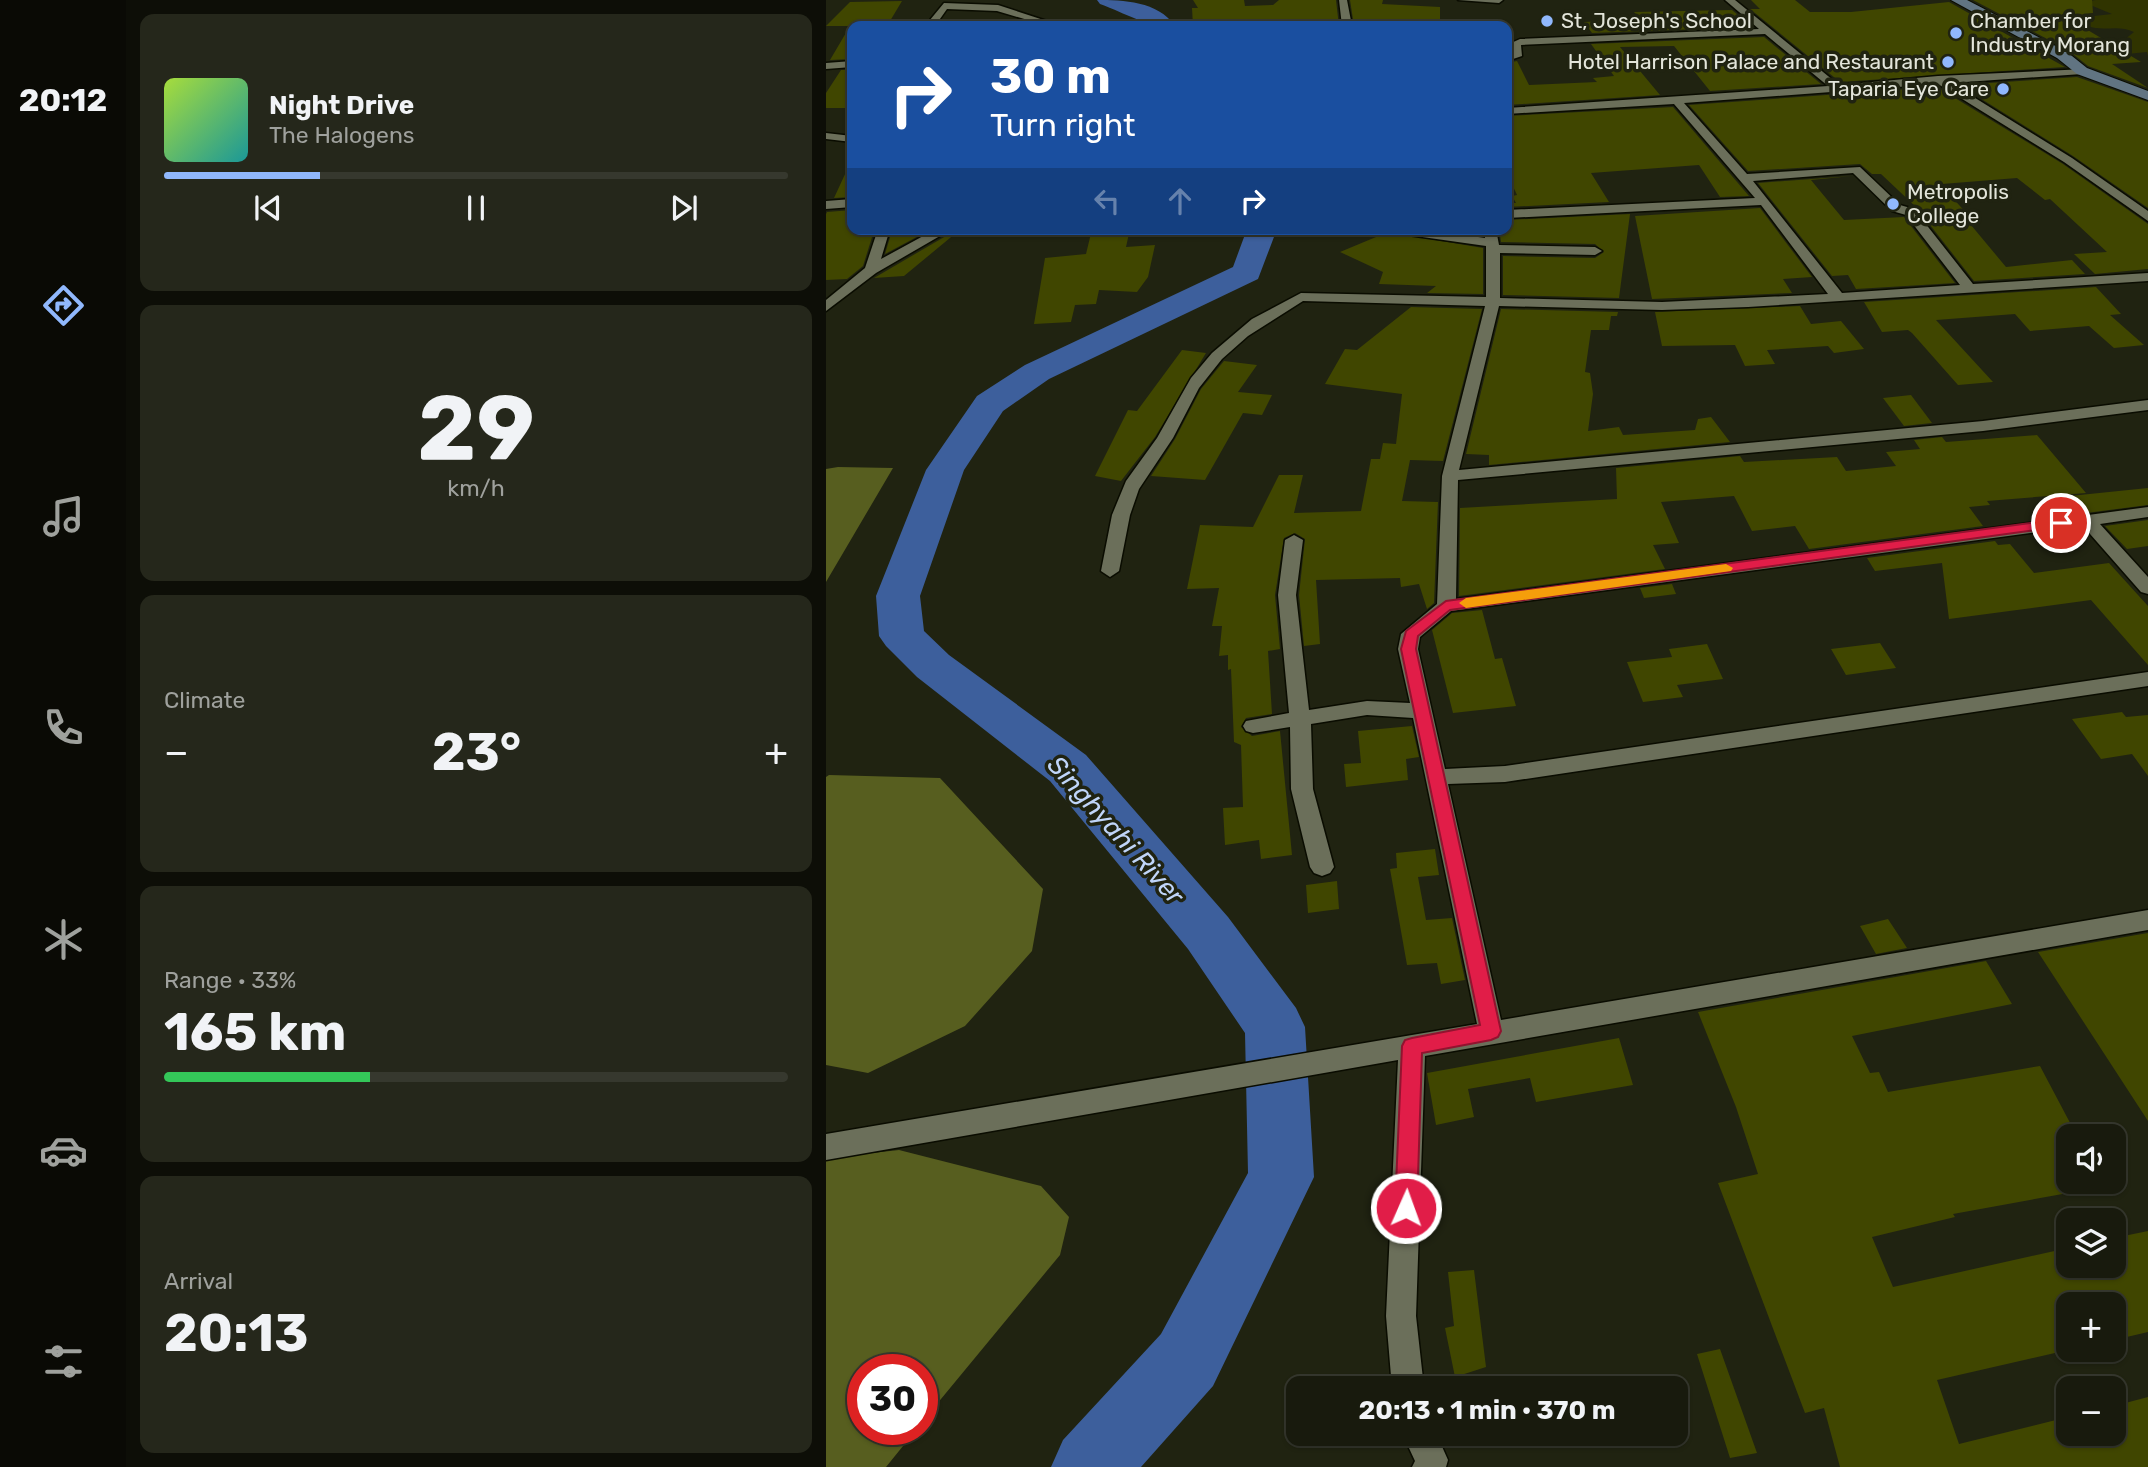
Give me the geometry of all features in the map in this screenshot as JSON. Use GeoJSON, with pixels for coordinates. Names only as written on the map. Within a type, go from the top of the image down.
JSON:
{"type":"FeatureCollection","features":[{"type":"Feature","properties":{"kind":"main road"},"geometry":{"type":"LineString","coordinates":[[1957,0],[2062,55],[2082,71],[2148,96]]}},
{"type":"Feature","properties":{"kind":"street"},"geometry":{"type":"LineString","coordinates":[[1343,0],[1347,21]]}},
{"type":"Feature","properties":{"kind":"street"},"geometry":{"type":"LineString","coordinates":[[1462,0],[1499,0]]}},
{"type":"Feature","properties":{"kind":"street"},"geometry":{"type":"LineString","coordinates":[[1729,0],[1838,89]]}},
{"type":"Feature","properties":{"kind":"street"},"geometry":{"type":"LineString","coordinates":[[934,21],[944,6],[998,8],[1040,21]]}},
{"type":"Feature","properties":{"kind":"street"},"geometry":{"type":"LineString","coordinates":[[1512,56],[1519,54],[1514,44],[1520,42],[1765,32]]}},
{"type":"Feature","properties":{"kind":"street"},"geometry":{"type":"LineString","coordinates":[[826,66],[847,64]]}},
{"type":"Feature","properties":{"kind":"street"},"geometry":{"type":"LineString","coordinates":[[1512,111],[1678,102],[1938,79],[2082,71]]}},
{"type":"Feature","properties":{"kind":"street"},"geometry":{"type":"LineString","coordinates":[[1938,79],[2068,160],[2148,217]]}},
{"type":"Feature","properties":{"kind":"street"},"geometry":{"type":"LineString","coordinates":[[1678,102],[1764,201],[1838,297]]}},
{"type":"Feature","properties":{"kind":"street"},"geometry":{"type":"LineString","coordinates":[[826,136],[847,138]]}},
{"type":"Feature","properties":{"kind":"street"},"geometry":{"type":"LineString","coordinates":[[1744,178],[1856,169],[1896,208],[1910,212],[1970,289]]}},
{"type":"Feature","properties":{"kind":"street"},"geometry":{"type":"LineString","coordinates":[[1512,214],[1764,201]]}},
{"type":"Feature","properties":{"kind":"street"},"geometry":{"type":"LineString","coordinates":[[826,205],[847,203]]}},
{"type":"Feature","properties":{"kind":"street"},"geometry":{"type":"LineString","coordinates":[[871,270],[882,235]]}},
{"type":"Feature","properties":{"kind":"street"},"geometry":{"type":"LineString","coordinates":[[826,307],[871,270],[935,235]]}},
{"type":"Feature","properties":{"kind":"street"},"geometry":{"type":"LineString","coordinates":[[1448,235],[1595,251]]}},
{"type":"Feature","properties":{"kind":"street"},"geometry":{"type":"LineString","coordinates":[[1446,606],[1450,477],[1493,302],[1493,240]]}},
{"type":"Feature","properties":{"kind":"street"},"geometry":{"type":"LineString","coordinates":[[1110,570],[1128,495],[1177,419],[1196,380],[1221,353],[1284,304],[1301,297],[1662,306],[2148,276]]}},
{"type":"Feature","properties":{"kind":"street"},"geometry":{"type":"LineString","coordinates":[[1450,477],[1983,426],[2148,405]]}},
{"type":"Feature","properties":{"kind":"street"},"geometry":{"type":"LineString","coordinates":[[1491,1031],[1408,649],[1411,634],[1446,606],[2148,512]]}},
{"type":"Feature","properties":{"kind":"street"},"geometry":{"type":"LineString","coordinates":[[2087,520],[2148,588]]}},
{"type":"Feature","properties":{"kind":"street"},"geometry":{"type":"LineString","coordinates":[[1294,540],[1287,595],[1300,718],[1302,789],[1322,867]]}},
{"type":"Feature","properties":{"kind":"street"},"geometry":{"type":"LineString","coordinates":[[1436,777],[1506,774],[2148,679]]}},
{"type":"Feature","properties":{"kind":"street"},"geometry":{"type":"LineString","coordinates":[[1253,726],[1367,708],[1422,711]]}},
{"type":"Feature","properties":{"kind":"street"},"geometry":{"type":"LineString","coordinates":[[826,1147],[2148,920]]}},
{"type":"Feature","properties":{"kind":"street"},"geometry":{"type":"LineString","coordinates":[[1407,1376],[1401,1316],[1412,1046]]}},
{"type":"Feature","properties":{"kind":"street"},"geometry":{"type":"LineString","coordinates":[[1425,1446],[1432,1460],[1429,1467]]}},
{"type":"Feature","properties":{"kind":"green space"},"geometry":{"type":"Polygon","coordinates":[[[2148,0],[2148,56],[2147,52],[2087,58],[2091,44],[2124,40],[2134,32],[2128,30],[2088,26],[2034,30],[2023,24],[2112,14],[2083,2],[2148,0]]]}},
{"type":"Feature","properties":{"kind":"green space"},"geometry":{"type":"Polygon","coordinates":[[[893,468],[826,582],[826,469],[893,468]]]}},
{"type":"Feature","properties":{"kind":"green space"},"geometry":{"type":"Polygon","coordinates":[[[826,777],[940,778],[1043,889],[1032,951],[965,1026],[868,1073],[826,1065],[826,777]]]}},
{"type":"Feature","properties":{"kind":"green space"},"geometry":{"type":"Polygon","coordinates":[[[899,1150],[1041,1186],[1069,1217],[1060,1255],[938,1403],[938,1354],[847,1354],[847,1445],[904,1445],[886,1467],[826,1467],[826,1158],[899,1150]]]}},
{"type":"Feature","properties":{"kind":"building"},"geometry":{"type":"Polygon","coordinates":[[[1193,0],[1244,0],[1245,6],[1273,5],[1279,0],[1336,0],[1338,21],[1193,21],[1192,8],[1198,8],[1193,0]]]}},
{"type":"Feature","properties":{"kind":"building"},"geometry":{"type":"Polygon","coordinates":[[[1350,0],[1383,0],[1382,4],[1440,7],[1440,21],[1353,21],[1350,0]]]}},
{"type":"Feature","properties":{"kind":"building"},"geometry":{"type":"Polygon","coordinates":[[[1751,0],[1795,0],[1810,12],[1851,12],[1949,2],[2065,67],[1840,82],[1750,9],[1760,9],[1751,0]]]}},
{"type":"Feature","properties":{"kind":"building"},"geometry":{"type":"Polygon","coordinates":[[[1973,0],[2092,0],[2093,13],[2066,17],[2141,62],[2112,64],[2148,88],[2088,66],[2068,50],[1973,0]]]}},
{"type":"Feature","properties":{"kind":"building"},"geometry":{"type":"Polygon","coordinates":[[[902,1],[890,21],[847,21],[847,26],[826,26],[850,2],[902,1]]]}},
{"type":"Feature","properties":{"kind":"building"},"geometry":{"type":"Polygon","coordinates":[[[1732,10],[1752,27],[1592,33],[1584,22],[1640,19],[1634,12],[1732,10]]]}},
{"type":"Feature","properties":{"kind":"building"},"geometry":{"type":"Polygon","coordinates":[[[847,31],[847,59],[830,60],[847,31]]]}},
{"type":"Feature","properties":{"kind":"building"},"geometry":{"type":"Polygon","coordinates":[[[1764,37],[1821,84],[1710,91],[1674,46],[1620,47],[1660,95],[1512,105],[1512,62],[1517,61],[1529,85],[1597,82],[1593,78],[1614,76],[1591,44],[1764,37]]]}},
{"type":"Feature","properties":{"kind":"building"},"geometry":{"type":"Polygon","coordinates":[[[841,70],[847,70],[847,108],[826,108],[826,93],[841,70]]]}},
{"type":"Feature","properties":{"kind":"building"},"geometry":{"type":"Polygon","coordinates":[[[2077,77],[2148,102],[2148,208],[2073,156],[1959,85],[2077,77]]]}},
{"type":"Feature","properties":{"kind":"building"},"geometry":{"type":"Polygon","coordinates":[[[1937,87],[2063,164],[2148,224],[2148,269],[2095,274],[2074,254],[2107,252],[2050,199],[2045,200],[2017,178],[1942,184],[1953,193],[1948,193],[1971,218],[1966,219],[2006,267],[2072,260],[2085,274],[1974,281],[1916,207],[1881,174],[1872,174],[1860,164],[1748,171],[1689,105],[1937,87]]]}},
{"type":"Feature","properties":{"kind":"building"},"geometry":{"type":"Polygon","coordinates":[[[1673,107],[1749,196],[1720,197],[1699,165],[1591,173],[1609,202],[1512,207],[1512,203],[1516,203],[1512,196],[1517,195],[1512,184],[1512,116],[1673,107]]]}},
{"type":"Feature","properties":{"kind":"building"},"geometry":{"type":"Polygon","coordinates":[[[847,170],[847,197],[834,198],[847,170]]]}},
{"type":"Feature","properties":{"kind":"building"},"geometry":{"type":"Polygon","coordinates":[[[1852,176],[1811,180],[1844,220],[1904,217],[1955,283],[1856,289],[1848,275],[1832,276],[1758,183],[1852,176]]]}},
{"type":"Feature","properties":{"kind":"building"},"geometry":{"type":"Polygon","coordinates":[[[1760,208],[1812,277],[1783,279],[1792,293],[1652,299],[1635,216],[1760,208]]]}},
{"type":"Feature","properties":{"kind":"building"},"geometry":{"type":"Polygon","coordinates":[[[847,210],[847,235],[873,235],[863,266],[847,279],[826,280],[827,212],[847,210]]]}},
{"type":"Feature","properties":{"kind":"building"},"geometry":{"type":"Polygon","coordinates":[[[1630,214],[1619,298],[1503,295],[1503,256],[1595,258],[1604,252],[1595,244],[1501,242],[1500,235],[1512,235],[1512,220],[1630,214]]]}},
{"type":"Feature","properties":{"kind":"building"},"geometry":{"type":"Polygon","coordinates":[[[891,235],[920,235],[885,254],[891,235]]]}},
{"type":"Feature","properties":{"kind":"building"},"geometry":{"type":"Polygon","coordinates":[[[948,235],[954,235],[904,276],[874,278],[948,235]]]}},
{"type":"Feature","properties":{"kind":"building"},"geometry":{"type":"Polygon","coordinates":[[[1091,235],[1129,235],[1126,247],[1155,245],[1148,277],[1137,292],[1099,290],[1096,304],[1075,305],[1071,322],[1034,324],[1045,258],[1086,254],[1091,235]]]}},
{"type":"Feature","properties":{"kind":"building"},"geometry":{"type":"Polygon","coordinates":[[[1381,235],[1406,235],[1483,248],[1483,294],[1427,293],[1436,286],[1379,284],[1383,272],[1340,252],[1381,235]]]}},
{"type":"Feature","properties":{"kind":"building"},"geometry":{"type":"Polygon","coordinates":[[[2096,287],[2121,314],[2110,315],[2144,345],[2114,348],[2089,326],[2030,331],[2015,314],[1936,320],[1993,382],[1958,385],[1908,330],[1882,332],[1864,302],[2096,287]]]}},
{"type":"Feature","properties":{"kind":"building"},"geometry":{"type":"Polygon","coordinates":[[[1800,306],[1811,324],[1841,321],[1864,349],[1834,353],[1828,346],[1767,350],[1775,364],[1745,366],[1735,345],[1662,346],[1655,312],[1800,306]]]}},
{"type":"Feature","properties":{"kind":"building"},"geometry":{"type":"Polygon","coordinates":[[[1411,307],[1482,309],[1443,461],[1410,460],[1402,501],[1438,502],[1434,603],[1427,609],[1419,584],[1401,587],[1400,578],[1316,580],[1320,644],[1304,646],[1299,595],[1305,539],[1295,533],[1284,538],[1275,595],[1280,649],[1268,651],[1272,714],[1246,718],[1241,727],[1252,736],[1280,731],[1292,855],[1261,859],[1259,840],[1225,845],[1223,808],[1243,807],[1241,745],[1234,742],[1228,655],[1219,656],[1222,626],[1212,626],[1219,588],[1187,589],[1200,525],[1253,527],[1279,475],[1303,475],[1294,513],[1361,511],[1371,459],[1380,459],[1383,443],[1396,444],[1402,394],[1325,384],[1345,349],[1357,350],[1411,307]]]}},
{"type":"Feature","properties":{"kind":"building"},"geometry":{"type":"Polygon","coordinates":[[[1501,309],[1618,312],[1617,316],[1611,316],[1609,330],[1591,330],[1585,372],[1590,373],[1593,394],[1588,431],[1619,427],[1623,435],[1695,430],[1698,419],[1711,417],[1730,442],[1489,465],[1489,455],[1466,454],[1501,309]]]}},
{"type":"Feature","properties":{"kind":"building"},"geometry":{"type":"Polygon","coordinates":[[[1182,350],[1206,353],[1155,437],[1121,481],[1095,476],[1128,410],[1137,411],[1182,350]]]}},
{"type":"Feature","properties":{"kind":"building"},"geometry":{"type":"Polygon","coordinates":[[[1224,361],[1257,365],[1238,392],[1272,395],[1262,415],[1243,413],[1205,480],[1151,476],[1175,439],[1201,389],[1224,361]]]}},
{"type":"Feature","properties":{"kind":"building"},"geometry":{"type":"Polygon","coordinates":[[[1911,395],[1932,423],[1904,426],[1883,398],[1911,395]]]}},
{"type":"Feature","properties":{"kind":"building"},"geometry":{"type":"Polygon","coordinates":[[[2037,435],[2086,493],[1987,501],[1990,505],[1969,507],[1983,526],[1809,549],[1795,526],[1752,531],[1734,496],[1661,502],[1679,543],[1653,545],[1665,569],[1459,596],[1460,508],[1617,499],[1616,468],[1740,456],[1744,462],[1837,457],[1846,471],[1896,466],[1886,452],[1920,449],[1914,440],[1942,437],[1946,442],[2037,435]]]}},
{"type":"Feature","properties":{"kind":"building"},"geometry":{"type":"Polygon","coordinates":[[[2148,488],[2148,505],[2086,513],[2070,496],[2148,488]]]}},
{"type":"Feature","properties":{"kind":"building"},"geometry":{"type":"Polygon","coordinates":[[[2148,520],[2148,546],[2127,549],[2105,526],[2148,520]]]}},
{"type":"Feature","properties":{"kind":"building"},"geometry":{"type":"Polygon","coordinates":[[[1995,541],[1998,545],[2010,544],[2034,573],[2109,563],[2148,606],[2148,665],[2091,600],[1949,619],[1942,563],[1875,571],[1867,558],[1995,541]]]}},
{"type":"Feature","properties":{"kind":"building"},"geometry":{"type":"Polygon","coordinates":[[[1672,584],[1676,594],[1644,598],[1640,588],[1672,584]]]}},
{"type":"Feature","properties":{"kind":"building"},"geometry":{"type":"Polygon","coordinates":[[[1482,610],[1495,659],[1502,658],[1516,706],[1453,713],[1432,630],[1452,613],[1482,610]]]}},
{"type":"Feature","properties":{"kind":"building"},"geometry":{"type":"Polygon","coordinates":[[[1880,643],[1896,668],[1846,675],[1831,649],[1880,643]]]}},
{"type":"Feature","properties":{"kind":"building"},"geometry":{"type":"Polygon","coordinates":[[[1707,644],[1723,679],[1677,685],[1683,697],[1643,702],[1627,662],[1672,657],[1669,649],[1707,644]]]}},
{"type":"Feature","properties":{"kind":"building"},"geometry":{"type":"Polygon","coordinates":[[[2122,712],[2126,717],[2148,715],[2148,776],[2132,754],[2101,759],[2072,719],[2122,712]]]}},
{"type":"Feature","properties":{"kind":"building"},"geometry":{"type":"Polygon","coordinates":[[[1412,726],[1419,757],[1406,759],[1408,780],[1346,787],[1344,764],[1361,763],[1358,731],[1412,726]]]}},
{"type":"Feature","properties":{"kind":"building"},"geometry":{"type":"Polygon","coordinates":[[[1435,849],[1439,875],[1418,877],[1426,920],[1452,918],[1465,980],[1441,984],[1437,963],[1407,965],[1390,869],[1397,868],[1396,853],[1435,849]]]}},
{"type":"Feature","properties":{"kind":"building"},"geometry":{"type":"Polygon","coordinates":[[[1337,881],[1339,909],[1308,913],[1306,885],[1337,881]]]}},
{"type":"Feature","properties":{"kind":"building"},"geometry":{"type":"Polygon","coordinates":[[[1888,919],[1907,948],[1876,954],[1860,926],[1888,919]]]}},
{"type":"Feature","properties":{"kind":"building"},"geometry":{"type":"Polygon","coordinates":[[[2148,933],[2148,1121],[2038,952],[2148,933]]]}},
{"type":"Feature","properties":{"kind":"building"},"geometry":{"type":"Polygon","coordinates":[[[1986,961],[2012,1004],[1852,1036],[1870,1073],[1879,1072],[1888,1092],[2040,1066],[2071,1124],[2056,1124],[2056,1194],[2063,1194],[1953,1214],[1955,1217],[1872,1237],[1893,1287],[2056,1251],[2056,1278],[2126,1278],[2126,1236],[2148,1231],[2148,1332],[2126,1337],[2126,1292],[2056,1292],[2056,1353],[1937,1380],[1959,1444],[2056,1420],[2056,1446],[2126,1446],[2126,1403],[2148,1397],[2148,1467],[1840,1467],[1824,1408],[1805,1413],[1718,1183],[1758,1174],[1736,1107],[1698,1012],[1986,961]]]}},
{"type":"Feature","properties":{"kind":"building"},"geometry":{"type":"Polygon","coordinates":[[[1619,1038],[1633,1085],[1536,1102],[1530,1078],[1468,1089],[1474,1117],[1436,1125],[1427,1073],[1619,1038]]]}},
{"type":"Feature","properties":{"kind":"building"},"geometry":{"type":"Polygon","coordinates":[[[1474,1270],[1486,1367],[1458,1376],[1455,1376],[1445,1328],[1454,1326],[1448,1272],[1474,1270]]]}},
{"type":"Feature","properties":{"kind":"building"},"geometry":{"type":"Polygon","coordinates":[[[1720,1349],[1757,1453],[1730,1458],[1697,1354],[1720,1349]]]}},
{"type":"Feature","properties":{"kind":"waterway","name":"Singhyahi River"},"geometry":{"type":"LineString","coordinates":[[1107,0],[1143,12],[1156,21]]}},
{"type":"Feature","properties":{"kind":"waterway","name":"Singhyahi River"},"geometry":{"type":"LineString","coordinates":[[1090,1467],[1187,1360],[1281,1177],[1275,1027],[1208,933],[1068,768],[933,666],[902,636],[898,596],[945,470],[990,404],[1037,372],[1247,272],[1260,235]]}},
{"type":"Feature","properties":{"kind":"slow traffic"},"geometry":{"type":"LineString","coordinates":[[1466,603],[1726,568]]}},
{"type":"Feature","properties":{"kind":"place","name":"St, Joseph's School"},"geometry":{"type":"Point","coordinates":[1547,21]}},
{"type":"Feature","properties":{"kind":"place","name":"Chamber for Industry Morang"},"geometry":{"type":"Point","coordinates":[1956,33]}},
{"type":"Feature","properties":{"kind":"place","name":"Hotel Harrison Palace and Restaurant"},"geometry":{"type":"Point","coordinates":[1948,62]}},
{"type":"Feature","properties":{"kind":"place","name":"Taparia Eye Care"},"geometry":{"type":"Point","coordinates":[2003,89]}},
{"type":"Feature","properties":{"kind":"place","name":"Metropolis College"},"geometry":{"type":"Point","coordinates":[1893,204]}},
{"type":"Feature","properties":{"kind":"route"},"geometry":{"type":"LineString","coordinates":[[1406,1208],[1412,1046],[1491,1031],[1408,649],[1411,634],[1446,606],[2061,523]]}}]}
